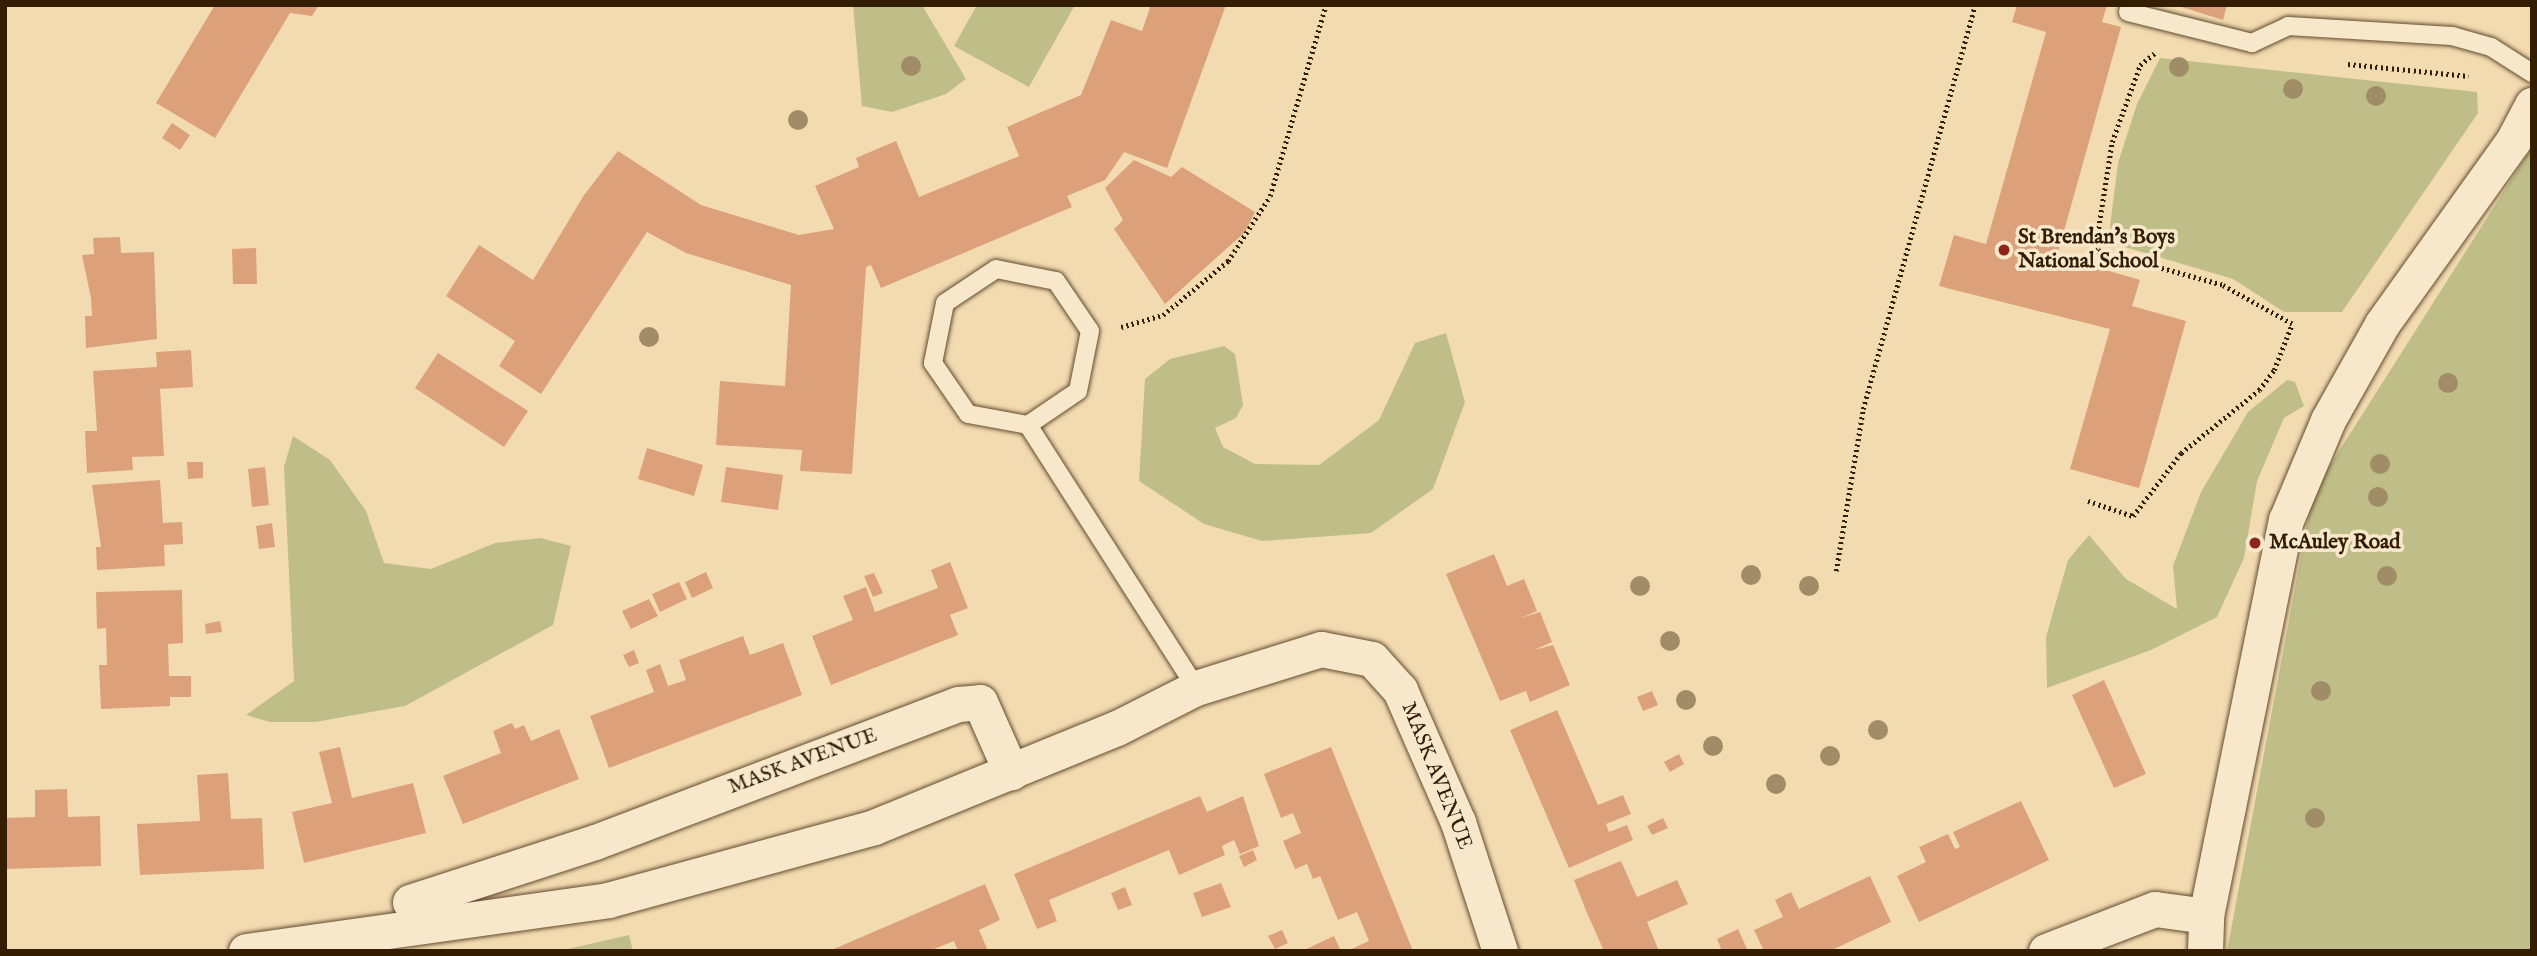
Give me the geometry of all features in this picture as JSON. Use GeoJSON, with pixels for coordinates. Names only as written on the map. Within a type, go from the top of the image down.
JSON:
{"type":"FeatureCollection","features":[{"type":"Feature","properties":{"kind":"street"},"geometry":{"type":"LineString","coordinates":[[2205,951],[2206,916],[2286,520],[2328,420],[2382,324],[2512,141],[2532,105]]}},
{"type":"Feature","properties":{"kind":"street","name":"MASK AVENUE"},"geometry":{"type":"LineString","coordinates":[[246,951],[608,900],[874,827],[1117,728],[1196,688],[1321,649],[1372,659],[1400,690],[1443,786],[1500,951]]}},
{"type":"Feature","properties":{"kind":"street","name":"MASK AVENUE"},"geometry":{"type":"LineString","coordinates":[[410,902],[556,854],[958,704],[979,702],[1011,772]]}},
{"type":"Feature","properties":{"kind":"street"},"geometry":{"type":"LineString","coordinates":[[556,854],[564,907]]}},
{"type":"Feature","properties":{"kind":"street"},"geometry":{"type":"LineString","coordinates":[[2046,951],[2155,909],[2206,916]]}},
{"type":"Feature","properties":{"kind":"lane"},"geometry":{"type":"LineString","coordinates":[[2128,12],[2252,43],[2288,26],[2452,36],[2491,47],[2532,73]]}},
{"type":"Feature","properties":{"kind":"lane"},"geometry":{"type":"LineString","coordinates":[[996,269],[1056,281],[1089,335],[1078,391],[1028,425],[968,414],[933,363],[945,303],[996,269]]}},
{"type":"Feature","properties":{"kind":"lane"},"geometry":{"type":"LineString","coordinates":[[1028,425],[1196,688]]}},
{"type":"Feature","properties":{"kind":"path"},"geometry":{"type":"LineString","coordinates":[[1089,335],[1163,315],[1228,261],[1270,196],[1326,5]]}},
{"type":"Feature","properties":{"kind":"path"},"geometry":{"type":"LineString","coordinates":[[1836,571],[1863,410],[1975,5]]}},
{"type":"Feature","properties":{"kind":"path"},"geometry":{"type":"LineString","coordinates":[[2088,501],[2133,516],[2181,453],[2259,390],[2274,370],[2292,324],[2222,285],[2095,250],[2112,142],[2140,65],[2164,47]]}},
{"type":"Feature","properties":{"kind":"path"},"geometry":{"type":"LineString","coordinates":[[2334,63],[2482,77]]}},
{"type":"Feature","properties":{"kind":"shaded area"},"geometry":{"type":"Polygon","coordinates":[[[853,5],[922,5],[966,79],[946,94],[892,112],[862,106],[853,5]]]}},
{"type":"Feature","properties":{"kind":"shaded area"},"geometry":{"type":"Polygon","coordinates":[[[977,5],[1075,5],[1029,87],[954,46],[977,5]]]}},
{"type":"Feature","properties":{"kind":"shaded area"},"geometry":{"type":"Polygon","coordinates":[[[2160,58],[2477,92],[2478,113],[2342,312],[2284,312],[2233,279],[2108,242],[2118,163],[2137,104],[2160,58]]]}},
{"type":"Feature","properties":{"kind":"shaded area"},"geometry":{"type":"Polygon","coordinates":[[[2532,147],[2532,951],[2227,951],[2313,492],[2532,147]]]}},
{"type":"Feature","properties":{"kind":"shaded area"},"geometry":{"type":"Polygon","coordinates":[[[1446,333],[1465,402],[1433,489],[1371,533],[1262,541],[1204,524],[1139,481],[1145,379],[1170,359],[1224,346],[1235,354],[1243,405],[1236,418],[1215,428],[1223,447],[1255,464],[1319,465],[1379,420],[1415,343],[1446,333]]]}},
{"type":"Feature","properties":{"kind":"shaded area"},"geometry":{"type":"Polygon","coordinates":[[[2287,380],[2295,382],[2304,406],[2284,418],[2257,481],[2244,558],[2217,617],[2151,650],[2047,688],[2046,637],[2068,560],[2089,535],[2126,579],[2177,609],[2173,566],[2201,492],[2248,412],[2287,380]]]}},
{"type":"Feature","properties":{"kind":"shaded area"},"geometry":{"type":"Polygon","coordinates":[[[293,436],[330,460],[366,511],[384,563],[431,569],[495,543],[541,538],[571,546],[553,625],[405,706],[315,722],[270,722],[246,715],[294,681],[284,467],[293,436]]]}},
{"type":"Feature","properties":{"kind":"shaded area"},"geometry":{"type":"Polygon","coordinates":[[[629,935],[633,951],[559,951],[629,935]]]}},
{"type":"Feature","properties":{"kind":"building"},"geometry":{"type":"Polygon","coordinates":[[[215,5],[319,5],[312,16],[290,13],[215,138],[156,103],[215,5]]]}},
{"type":"Feature","properties":{"kind":"building"},"geometry":{"type":"Polygon","coordinates":[[[1151,5],[1226,5],[1167,168],[1124,152],[1105,180],[1067,196],[1072,207],[881,288],[871,265],[866,267],[852,474],[800,471],[802,450],[716,445],[720,381],[785,386],[791,285],[686,253],[647,232],[541,394],[499,366],[515,341],[446,296],[479,245],[533,280],[584,195],[618,151],[701,205],[799,235],[834,229],[815,186],[859,167],[856,158],[896,141],[919,197],[1019,156],[1007,127],[1081,95],[1111,20],[1142,31],[1151,5]]]}},
{"type":"Feature","properties":{"kind":"building","name":"St Brendan's Boys National School"},"geometry":{"type":"Polygon","coordinates":[[[2017,5],[2107,5],[2102,22],[2121,27],[2057,256],[2140,280],[2132,306],[2186,321],[2139,488],[2070,469],[2110,329],[1939,286],[1954,235],[1986,244],[2046,32],[2012,22],[2017,5]]]}},
{"type":"Feature","properties":{"kind":"building"},"geometry":{"type":"Polygon","coordinates":[[[2175,5],[2227,5],[2223,20],[2175,5]]]}},
{"type":"Feature","properties":{"kind":"building"},"geometry":{"type":"Polygon","coordinates":[[[172,123],[190,135],[180,150],[162,138],[172,123]]]}},
{"type":"Feature","properties":{"kind":"building"},"geometry":{"type":"Polygon","coordinates":[[[1134,160],[1171,177],[1182,167],[1255,212],[1245,232],[1165,304],[1114,229],[1123,220],[1105,188],[1134,160]]]}},
{"type":"Feature","properties":{"kind":"building"},"geometry":{"type":"Polygon","coordinates":[[[120,237],[121,253],[154,252],[157,339],[86,348],[85,316],[92,316],[82,255],[94,254],[93,238],[120,237]]]}},
{"type":"Feature","properties":{"kind":"building"},"geometry":{"type":"Polygon","coordinates":[[[256,248],[257,284],[233,284],[232,249],[256,248]]]}},
{"type":"Feature","properties":{"kind":"building"},"geometry":{"type":"Polygon","coordinates":[[[191,350],[193,387],[160,389],[164,456],[132,457],[133,470],[87,473],[85,431],[97,431],[93,371],[157,367],[156,352],[191,350]]]}},
{"type":"Feature","properties":{"kind":"building"},"geometry":{"type":"Polygon","coordinates":[[[438,353],[528,411],[504,447],[415,388],[438,353]]]}},
{"type":"Feature","properties":{"kind":"building"},"geometry":{"type":"Polygon","coordinates":[[[647,448],[703,465],[694,496],[638,479],[647,448]]]}},
{"type":"Feature","properties":{"kind":"building"},"geometry":{"type":"Polygon","coordinates":[[[187,462],[203,462],[203,478],[188,479],[187,462]]]}},
{"type":"Feature","properties":{"kind":"building"},"geometry":{"type":"Polygon","coordinates":[[[265,467],[269,505],[252,507],[248,469],[265,467]]]}},
{"type":"Feature","properties":{"kind":"building"},"geometry":{"type":"Polygon","coordinates":[[[726,467],[783,475],[778,510],[721,502],[726,467]]]}},
{"type":"Feature","properties":{"kind":"building"},"geometry":{"type":"Polygon","coordinates":[[[160,480],[163,523],[182,522],[183,544],[164,545],[165,566],[97,570],[96,547],[101,547],[92,485],[160,480]]]}},
{"type":"Feature","properties":{"kind":"building"},"geometry":{"type":"Polygon","coordinates":[[[272,523],[275,547],[259,549],[256,526],[272,523]]]}},
{"type":"Feature","properties":{"kind":"building"},"geometry":{"type":"Polygon","coordinates":[[[1494,554],[1507,586],[1524,579],[1537,611],[1521,618],[1540,612],[1552,642],[1534,650],[1553,645],[1570,685],[1530,702],[1526,691],[1500,701],[1446,574],[1494,554]]]}},
{"type":"Feature","properties":{"kind":"building"},"geometry":{"type":"Polygon","coordinates":[[[950,562],[968,608],[950,615],[958,635],[831,685],[812,636],[853,620],[843,596],[866,587],[875,612],[938,588],[931,570],[950,562]]]}},
{"type":"Feature","properties":{"kind":"building"},"geometry":{"type":"Polygon","coordinates":[[[706,572],[713,588],[692,598],[685,582],[706,572]]]}},
{"type":"Feature","properties":{"kind":"building"},"geometry":{"type":"Polygon","coordinates":[[[874,573],[883,593],[873,597],[864,576],[874,573]]]}},
{"type":"Feature","properties":{"kind":"building"},"geometry":{"type":"Polygon","coordinates":[[[679,582],[687,599],[660,612],[652,594],[679,582]]]}},
{"type":"Feature","properties":{"kind":"building"},"geometry":{"type":"Polygon","coordinates":[[[182,590],[183,643],[168,644],[169,676],[191,676],[191,697],[170,697],[170,706],[101,709],[99,665],[107,665],[106,628],[97,629],[96,592],[182,590]]]}},
{"type":"Feature","properties":{"kind":"building"},"geometry":{"type":"Polygon","coordinates":[[[649,599],[658,616],[631,629],[622,611],[649,599]]]}},
{"type":"Feature","properties":{"kind":"building"},"geometry":{"type":"Polygon","coordinates":[[[220,621],[222,632],[206,634],[205,624],[220,621]]]}},
{"type":"Feature","properties":{"kind":"building"},"geometry":{"type":"Polygon","coordinates":[[[743,636],[750,655],[783,643],[802,695],[609,768],[590,716],[654,692],[646,670],[660,664],[668,686],[686,680],[679,660],[743,636]]]}},
{"type":"Feature","properties":{"kind":"building"},"geometry":{"type":"Polygon","coordinates":[[[634,650],[639,663],[629,667],[623,655],[634,650]]]}},
{"type":"Feature","properties":{"kind":"building"},"geometry":{"type":"Polygon","coordinates":[[[2104,680],[2146,774],[2114,788],[2072,695],[2104,680]]]}},
{"type":"Feature","properties":{"kind":"building"},"geometry":{"type":"Polygon","coordinates":[[[1652,691],[1658,705],[1643,711],[1637,697],[1652,691]]]}},
{"type":"Feature","properties":{"kind":"building"},"geometry":{"type":"Polygon","coordinates":[[[1557,710],[1598,805],[1623,795],[1631,814],[1606,824],[1609,832],[1627,825],[1633,840],[1569,868],[1510,730],[1557,710]]]}},
{"type":"Feature","properties":{"kind":"building"},"geometry":{"type":"Polygon","coordinates":[[[512,723],[515,729],[524,725],[531,741],[559,729],[579,779],[463,824],[443,776],[501,753],[493,731],[512,723]]]}},
{"type":"Feature","properties":{"kind":"building"},"geometry":{"type":"Polygon","coordinates":[[[340,747],[352,798],[413,783],[426,833],[304,863],[292,812],[332,803],[319,752],[340,747]]]}},
{"type":"Feature","properties":{"kind":"building"},"geometry":{"type":"Polygon","coordinates":[[[1331,747],[1413,951],[1347,951],[1369,941],[1357,912],[1338,920],[1320,876],[1313,879],[1307,864],[1295,869],[1283,841],[1301,833],[1293,813],[1281,818],[1264,774],[1331,747]]]}},
{"type":"Feature","properties":{"kind":"building"},"geometry":{"type":"Polygon","coordinates":[[[1679,754],[1684,764],[1670,772],[1664,762],[1679,754]]]}},
{"type":"Feature","properties":{"kind":"building"},"geometry":{"type":"Polygon","coordinates":[[[228,773],[231,819],[262,818],[264,869],[140,875],[137,824],[200,821],[197,775],[228,773]]]}},
{"type":"Feature","properties":{"kind":"building"},"geometry":{"type":"Polygon","coordinates":[[[67,789],[68,817],[100,816],[101,866],[5,869],[5,818],[35,817],[35,790],[67,789]]]}},
{"type":"Feature","properties":{"kind":"building"},"geometry":{"type":"Polygon","coordinates":[[[1200,796],[1207,812],[1243,796],[1259,846],[1240,854],[1234,840],[1222,846],[1225,855],[1179,875],[1169,850],[1049,900],[1057,921],[1037,929],[1014,874],[1200,796]]]}},
{"type":"Feature","properties":{"kind":"building"},"geometry":{"type":"Polygon","coordinates":[[[2021,801],[2049,860],[1919,922],[1897,876],[1926,862],[1919,847],[1948,834],[1955,849],[1960,847],[1953,832],[2021,801]]]}},
{"type":"Feature","properties":{"kind":"building"},"geometry":{"type":"Polygon","coordinates":[[[1663,818],[1668,828],[1652,835],[1647,826],[1663,818]]]}},
{"type":"Feature","properties":{"kind":"building"},"geometry":{"type":"Polygon","coordinates":[[[1253,850],[1257,860],[1244,867],[1239,856],[1253,850]]]}},
{"type":"Feature","properties":{"kind":"building"},"geometry":{"type":"Polygon","coordinates":[[[1621,861],[1637,897],[1677,880],[1688,904],[1647,922],[1659,951],[1604,951],[1587,913],[1574,880],[1621,861]]]}},
{"type":"Feature","properties":{"kind":"building"},"geometry":{"type":"Polygon","coordinates":[[[1870,876],[1891,922],[1830,951],[1764,951],[1754,930],[1783,917],[1775,900],[1791,892],[1799,909],[1870,876]]]}},
{"type":"Feature","properties":{"kind":"building"},"geometry":{"type":"Polygon","coordinates":[[[1221,883],[1231,907],[1202,917],[1193,893],[1221,883]]]}},
{"type":"Feature","properties":{"kind":"building"},"geometry":{"type":"Polygon","coordinates":[[[985,884],[1000,920],[979,930],[988,951],[958,951],[954,941],[929,951],[829,951],[985,884]]]}},
{"type":"Feature","properties":{"kind":"building"},"geometry":{"type":"Polygon","coordinates":[[[1125,887],[1132,905],[1118,910],[1111,893],[1125,887]]]}},
{"type":"Feature","properties":{"kind":"building"},"geometry":{"type":"Polygon","coordinates":[[[1738,929],[1748,951],[1722,951],[1717,939],[1738,929]]]}},
{"type":"Feature","properties":{"kind":"building"},"geometry":{"type":"Polygon","coordinates":[[[1282,930],[1288,943],[1275,949],[1268,936],[1282,930]]]}},
{"type":"Feature","properties":{"kind":"building"},"geometry":{"type":"Polygon","coordinates":[[[1334,936],[1341,951],[1302,951],[1334,936]]]}},
{"type":"Feature","properties":{"kind":"place","name":"St Brendan's Boys National School"},"geometry":{"type":"Point","coordinates":[2004,250]}},
{"type":"Feature","properties":{"kind":"place","name":"McAuley Road"},"geometry":{"type":"Point","coordinates":[2255,543]}}]}
